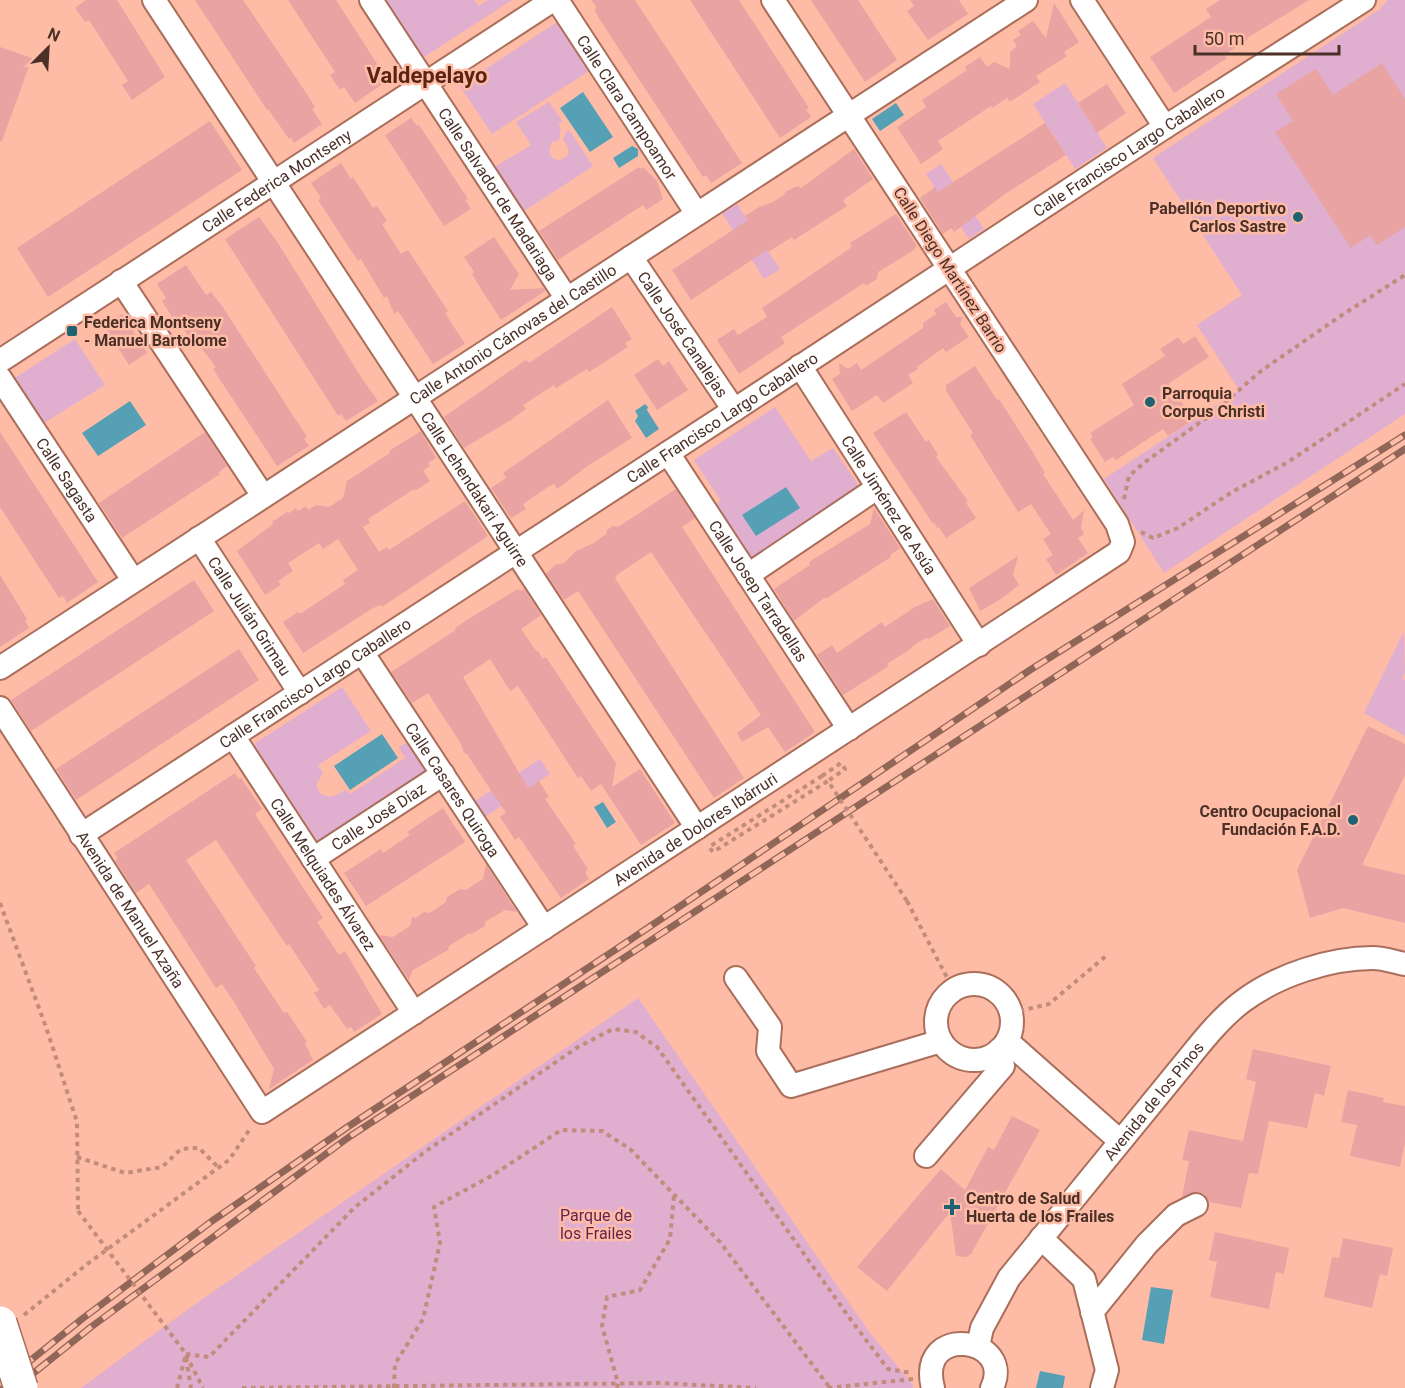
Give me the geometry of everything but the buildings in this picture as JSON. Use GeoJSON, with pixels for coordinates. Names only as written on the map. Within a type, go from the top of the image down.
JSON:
{"type":"FeatureCollection","features":[{"type":"Feature","properties":{"kind":"highway"},"geometry":{"type":"LineString","coordinates":[[9,1322],[21,1388]]}},
{"type":"Feature","properties":{"kind":"street","name":"Calle Lehendakari Aguirre"},"geometry":{"type":"LineString","coordinates":[[154,0],[697,828]]}},
{"type":"Feature","properties":{"kind":"street","name":"Calle Salvador de Madariaga"},"geometry":{"type":"LineString","coordinates":[[371,0],[567,298]]}},
{"type":"Feature","properties":{"kind":"street","name":"Calle Federica Montseny"},"geometry":{"type":"LineString","coordinates":[[0,361],[555,0]]}},
{"type":"Feature","properties":{"kind":"street","name":"Calle Clara Campoamor"},"geometry":{"type":"LineString","coordinates":[[555,0],[697,214]]}},
{"type":"Feature","properties":{"kind":"street","name":"Calle Diego Martínez Barrio"},"geometry":{"type":"LineString","coordinates":[[773,0],[1116,524],[1130,536]]}},
{"type":"Feature","properties":{"kind":"street","name":"Calle Antonio Cánovas del Castillo"},"geometry":{"type":"LineString","coordinates":[[0,668],[849,116],[996,8],[1026,0]]}},
{"type":"Feature","properties":{"kind":"street"},"geometry":{"type":"LineString","coordinates":[[1082,0],[1165,127]]}},
{"type":"Feature","properties":{"kind":"street","name":"Calle Francisco Largo Caballero"},"geometry":{"type":"LineString","coordinates":[[81,835],[950,270],[1165,127],[1364,0]]}},
{"type":"Feature","properties":{"kind":"street","name":"Calle José Canalejas"},"geometry":{"type":"LineString","coordinates":[[631,257],[734,411]]}},
{"type":"Feature","properties":{"kind":"street"},"geometry":{"type":"LineString","coordinates":[[121,281],[263,496]]}},
{"type":"Feature","properties":{"kind":"street","name":"Calle Jiménez de Asúa"},"geometry":{"type":"LineString","coordinates":[[800,366],[979,645]]}},
{"type":"Feature","properties":{"kind":"street","name":"Calle Sagasta"},"geometry":{"type":"LineString","coordinates":[[0,378],[133,580]]}},
{"type":"Feature","properties":{"kind":"street","name":"Calle Josep Tarradellas"},"geometry":{"type":"LineString","coordinates":[[668,453],[849,729]]}},
{"type":"Feature","properties":{"kind":"street"},"geometry":{"type":"LineString","coordinates":[[748,574],[877,488]]}},
{"type":"Feature","properties":{"kind":"street","name":"Avenida de Dolores Ibárruri"},"geometry":{"type":"LineString","coordinates":[[262,1112],[979,645],[1119,552],[1130,536]]}},
{"type":"Feature","properties":{"kind":"street","name":"Calle Julián Grimau"},"geometry":{"type":"LineString","coordinates":[[198,538],[300,693]]}},
{"type":"Feature","properties":{"kind":"street","name":"Calle Casares Quiroga"},"geometry":{"type":"LineString","coordinates":[[362,652],[544,928]]}},
{"type":"Feature","properties":{"kind":"street","name":"Avenida de Manuel Azaña"},"geometry":{"type":"LineString","coordinates":[[0,708],[262,1112]]}},
{"type":"Feature","properties":{"kind":"street","name":"Calle Melquiades Álvarez"},"geometry":{"type":"LineString","coordinates":[[233,736],[414,1012]]}},
{"type":"Feature","properties":{"kind":"street","name":"Calle José Díaz"},"geometry":{"type":"LineString","coordinates":[[313,859],[443,774]]}},
{"type":"Feature","properties":{"kind":"street","name":"Avenida de los Pinos"},"geometry":{"type":"LineString","coordinates":[[978,1346],[982,1329],[1009,1278],[1208,1035],[1243,1002],[1273,983],[1320,964],[1374,958],[1405,964]]}},
{"type":"Feature","properties":{"kind":"street"},"geometry":{"type":"LineString","coordinates":[[736,978],[770,1027],[768,1051],[791,1086],[941,1041]]}},
{"type":"Feature","properties":{"kind":"street"},"geometry":{"type":"LineString","coordinates":[[926,1156],[1003,1066],[1003,1046],[1012,1029],[1011,1013],[1006,1000],[996,991],[984,985],[970,984],[953,990],[944,999],[937,1013],[936,1026],[941,1041],[950,1051],[962,1058],[981,1059],[1003,1046]]}},
{"type":"Feature","properties":{"kind":"street"},"geometry":{"type":"LineString","coordinates":[[1003,1046],[1120,1141]]}},
{"type":"Feature","properties":{"kind":"street"},"geometry":{"type":"LineString","coordinates":[[1092,1312],[1147,1244],[1176,1215],[1196,1205]]}},
{"type":"Feature","properties":{"kind":"street"},"geometry":{"type":"LineString","coordinates":[[1041,1238],[1084,1279],[1107,1370],[1102,1388]]}},
{"type":"Feature","properties":{"kind":"street"},"geometry":{"type":"LineString","coordinates":[[932,1382],[932,1365],[937,1355],[945,1347],[956,1343],[967,1343],[978,1346],[992,1361],[995,1372],[992,1388]]}},
{"type":"Feature","properties":{"kind":"path"},"geometry":{"type":"LineString","coordinates":[[1124,502],[1129,476],[1145,462],[1209,416],[1262,371],[1342,315],[1405,275]]}},
{"type":"Feature","properties":{"kind":"path"},"geometry":{"type":"LineString","coordinates":[[1130,536],[1153,538],[1178,528],[1232,492],[1288,462],[1405,384]]}},
{"type":"Feature","properties":{"kind":"path"},"geometry":{"type":"LineString","coordinates":[[841,763],[845,769],[828,781],[713,852],[709,847],[841,763]]}},
{"type":"Feature","properties":{"kind":"path"},"geometry":{"type":"LineString","coordinates":[[828,781],[906,902],[953,990]]}},
{"type":"Feature","properties":{"kind":"path"},"geometry":{"type":"LineString","coordinates":[[0,903],[46,1027],[77,1122],[78,1211],[186,1354],[203,1388]]}},
{"type":"Feature","properties":{"kind":"path"},"geometry":{"type":"LineString","coordinates":[[1011,1013],[1049,1005],[1106,956]]}},
{"type":"Feature","properties":{"kind":"path"},"geometry":{"type":"LineString","coordinates":[[186,1354],[209,1357],[354,1208],[426,1151],[578,1047],[613,1029],[636,1032],[657,1047],[888,1369],[932,1382]]}},
{"type":"Feature","properties":{"kind":"path"},"geometry":{"type":"LineString","coordinates":[[9,1322],[230,1160],[262,1112]]}},
{"type":"Feature","properties":{"kind":"path"},"geometry":{"type":"LineString","coordinates":[[394,1387],[395,1364],[423,1319],[440,1243],[434,1207],[493,1175],[561,1130],[602,1131],[630,1149],[720,1242],[829,1388],[932,1382]]}},
{"type":"Feature","properties":{"kind":"path"},"geometry":{"type":"LineString","coordinates":[[77,1157],[125,1173],[162,1167],[181,1149],[199,1148],[219,1168]]}},
{"type":"Feature","properties":{"kind":"path"},"geometry":{"type":"LineString","coordinates":[[618,1386],[602,1326],[608,1296],[640,1290],[670,1239],[674,1194]]}},
{"type":"Feature","properties":{"kind":"path"},"geometry":{"type":"LineString","coordinates":[[177,1388],[186,1354]]}},
{"type":"Feature","properties":{"kind":"path"},"geometry":{"type":"LineString","coordinates":[[186,1354],[191,1388]]}},
{"type":"Feature","properties":{"kind":"path"},"geometry":{"type":"LineString","coordinates":[[242,1388],[618,1386],[658,1383],[756,1388]]}},
{"type":"Feature","properties":{"kind":"green space"},"geometry":{"type":"Polygon","coordinates":[[[386,0],[474,0],[479,6],[488,0],[512,0],[424,57],[386,0]]]}},
{"type":"Feature","properties":{"kind":"green space","name":"Pabellón Deportivo Carlos Sastre"},"geometry":{"type":"Polygon","coordinates":[[[1388,0],[1405,0],[1405,414],[1164,573],[1104,479],[1239,390],[1197,325],[1242,295],[1153,158],[1380,9],[1388,0]]]}},
{"type":"Feature","properties":{"kind":"green space"},"geometry":{"type":"Polygon","coordinates":[[[557,22],[589,71],[492,134],[460,86],[557,22]]]}},
{"type":"Feature","properties":{"kind":"green space"},"geometry":{"type":"Polygon","coordinates":[[[1065,83],[1107,148],[1075,169],[1033,104],[1065,83]]]}},
{"type":"Feature","properties":{"kind":"green space"},"geometry":{"type":"Polygon","coordinates":[[[549,102],[563,122],[558,124],[561,129],[559,140],[550,145],[549,152],[552,157],[561,160],[569,154],[563,140],[569,130],[593,166],[524,211],[495,167],[531,145],[516,122],[549,102]]]}},
{"type":"Feature","properties":{"kind":"green space"},"geometry":{"type":"Polygon","coordinates":[[[941,164],[984,229],[969,239],[926,174],[941,164]]]}},
{"type":"Feature","properties":{"kind":"green space"},"geometry":{"type":"Polygon","coordinates":[[[737,204],[780,269],[764,279],[722,213],[737,204]]]}},
{"type":"Feature","properties":{"kind":"green space"},"geometry":{"type":"Polygon","coordinates":[[[75,339],[105,385],[44,423],[15,378],[75,339]]]}},
{"type":"Feature","properties":{"kind":"green space"},"geometry":{"type":"Polygon","coordinates":[[[775,407],[811,461],[833,448],[860,487],[751,558],[716,504],[721,501],[694,460],[775,407]]]}},
{"type":"Feature","properties":{"kind":"green space"},"geometry":{"type":"Polygon","coordinates":[[[1404,631],[1405,673],[1402,678],[1405,680],[1405,736],[1364,713],[1404,631]]]}},
{"type":"Feature","properties":{"kind":"green space"},"geometry":{"type":"Polygon","coordinates":[[[342,687],[371,731],[318,765],[323,773],[316,785],[321,794],[333,796],[346,789],[350,794],[405,758],[399,747],[408,742],[426,771],[318,842],[254,744],[342,687]]]}},
{"type":"Feature","properties":{"kind":"green space"},"geometry":{"type":"Polygon","coordinates":[[[540,759],[550,774],[485,817],[475,801],[540,759]]]}},
{"type":"Feature","properties":{"kind":"green space","name":"Parque de los Frailes"},"geometry":{"type":"Polygon","coordinates":[[[638,998],[870,1333],[913,1385],[913,1388],[81,1388],[191,1307],[638,998]]]}},
{"type":"Feature","properties":{"kind":"water"},"geometry":{"type":"Polygon","coordinates":[[[583,92],[613,137],[590,152],[560,108],[583,92]]]}},
{"type":"Feature","properties":{"kind":"water"},"geometry":{"type":"Polygon","coordinates":[[[896,103],[904,115],[880,131],[872,119],[896,103]]]}},
{"type":"Feature","properties":{"kind":"water"},"geometry":{"type":"Polygon","coordinates":[[[632,146],[638,149],[638,156],[619,168],[613,158],[632,146]]]}},
{"type":"Feature","properties":{"kind":"water"},"geometry":{"type":"Polygon","coordinates":[[[130,401],[146,425],[98,456],[82,433],[130,401]]]}},
{"type":"Feature","properties":{"kind":"water"},"geometry":{"type":"Polygon","coordinates":[[[645,404],[659,429],[646,438],[635,421],[638,416],[635,411],[645,404]]]}},
{"type":"Feature","properties":{"kind":"water"},"geometry":{"type":"Polygon","coordinates":[[[786,487],[800,508],[756,536],[742,515],[786,487]]]}},
{"type":"Feature","properties":{"kind":"water"},"geometry":{"type":"Polygon","coordinates":[[[382,734],[398,758],[350,790],[334,766],[382,734]]]}},
{"type":"Feature","properties":{"kind":"water"},"geometry":{"type":"Polygon","coordinates":[[[603,802],[616,822],[607,828],[594,807],[603,802]]]}},
{"type":"Feature","properties":{"kind":"water"},"geometry":{"type":"Polygon","coordinates":[[[1151,1287],[1173,1290],[1164,1344],[1142,1340],[1151,1287]]]}},
{"type":"Feature","properties":{"kind":"water"},"geometry":{"type":"Polygon","coordinates":[[[1040,1371],[1065,1376],[1063,1388],[1036,1388],[1040,1371]]]}},
{"type":"Feature","properties":{"kind":"railway"},"geometry":{"type":"LineString","coordinates":[[0,1385],[82,1319],[212,1221],[346,1128],[1030,670],[1405,435]]}},
{"type":"Feature","properties":{"kind":"railway"},"geometry":{"type":"LineString","coordinates":[[15,1388],[91,1327],[349,1137],[1405,449]]}},
{"type":"Feature","properties":{"kind":"place","name":"Pabellón Deportivo Carlos Sastre"},"geometry":{"type":"Point","coordinates":[1298,217]}},
{"type":"Feature","properties":{"kind":"place","name":"Federica Montseny - Manuel Bartolome"},"geometry":{"type":"Point","coordinates":[72,331]}},
{"type":"Feature","properties":{"kind":"place","name":"Parroquia Corpus Christi"},"geometry":{"type":"Point","coordinates":[1150,402]}},
{"type":"Feature","properties":{"kind":"place","name":"Centro Ocupacional Fundación F.A.D."},"geometry":{"type":"Point","coordinates":[1353,820]}},
{"type":"Feature","properties":{"kind":"place","name":"Centro de Salud Huerta de los Frailes"},"geometry":{"type":"Point","coordinates":[952,1207]}},
{"type":"Feature","properties":{"kind":"district","name":"Valdepelayo"},"geometry":{"type":"Point","coordinates":[427,75]}}]}
